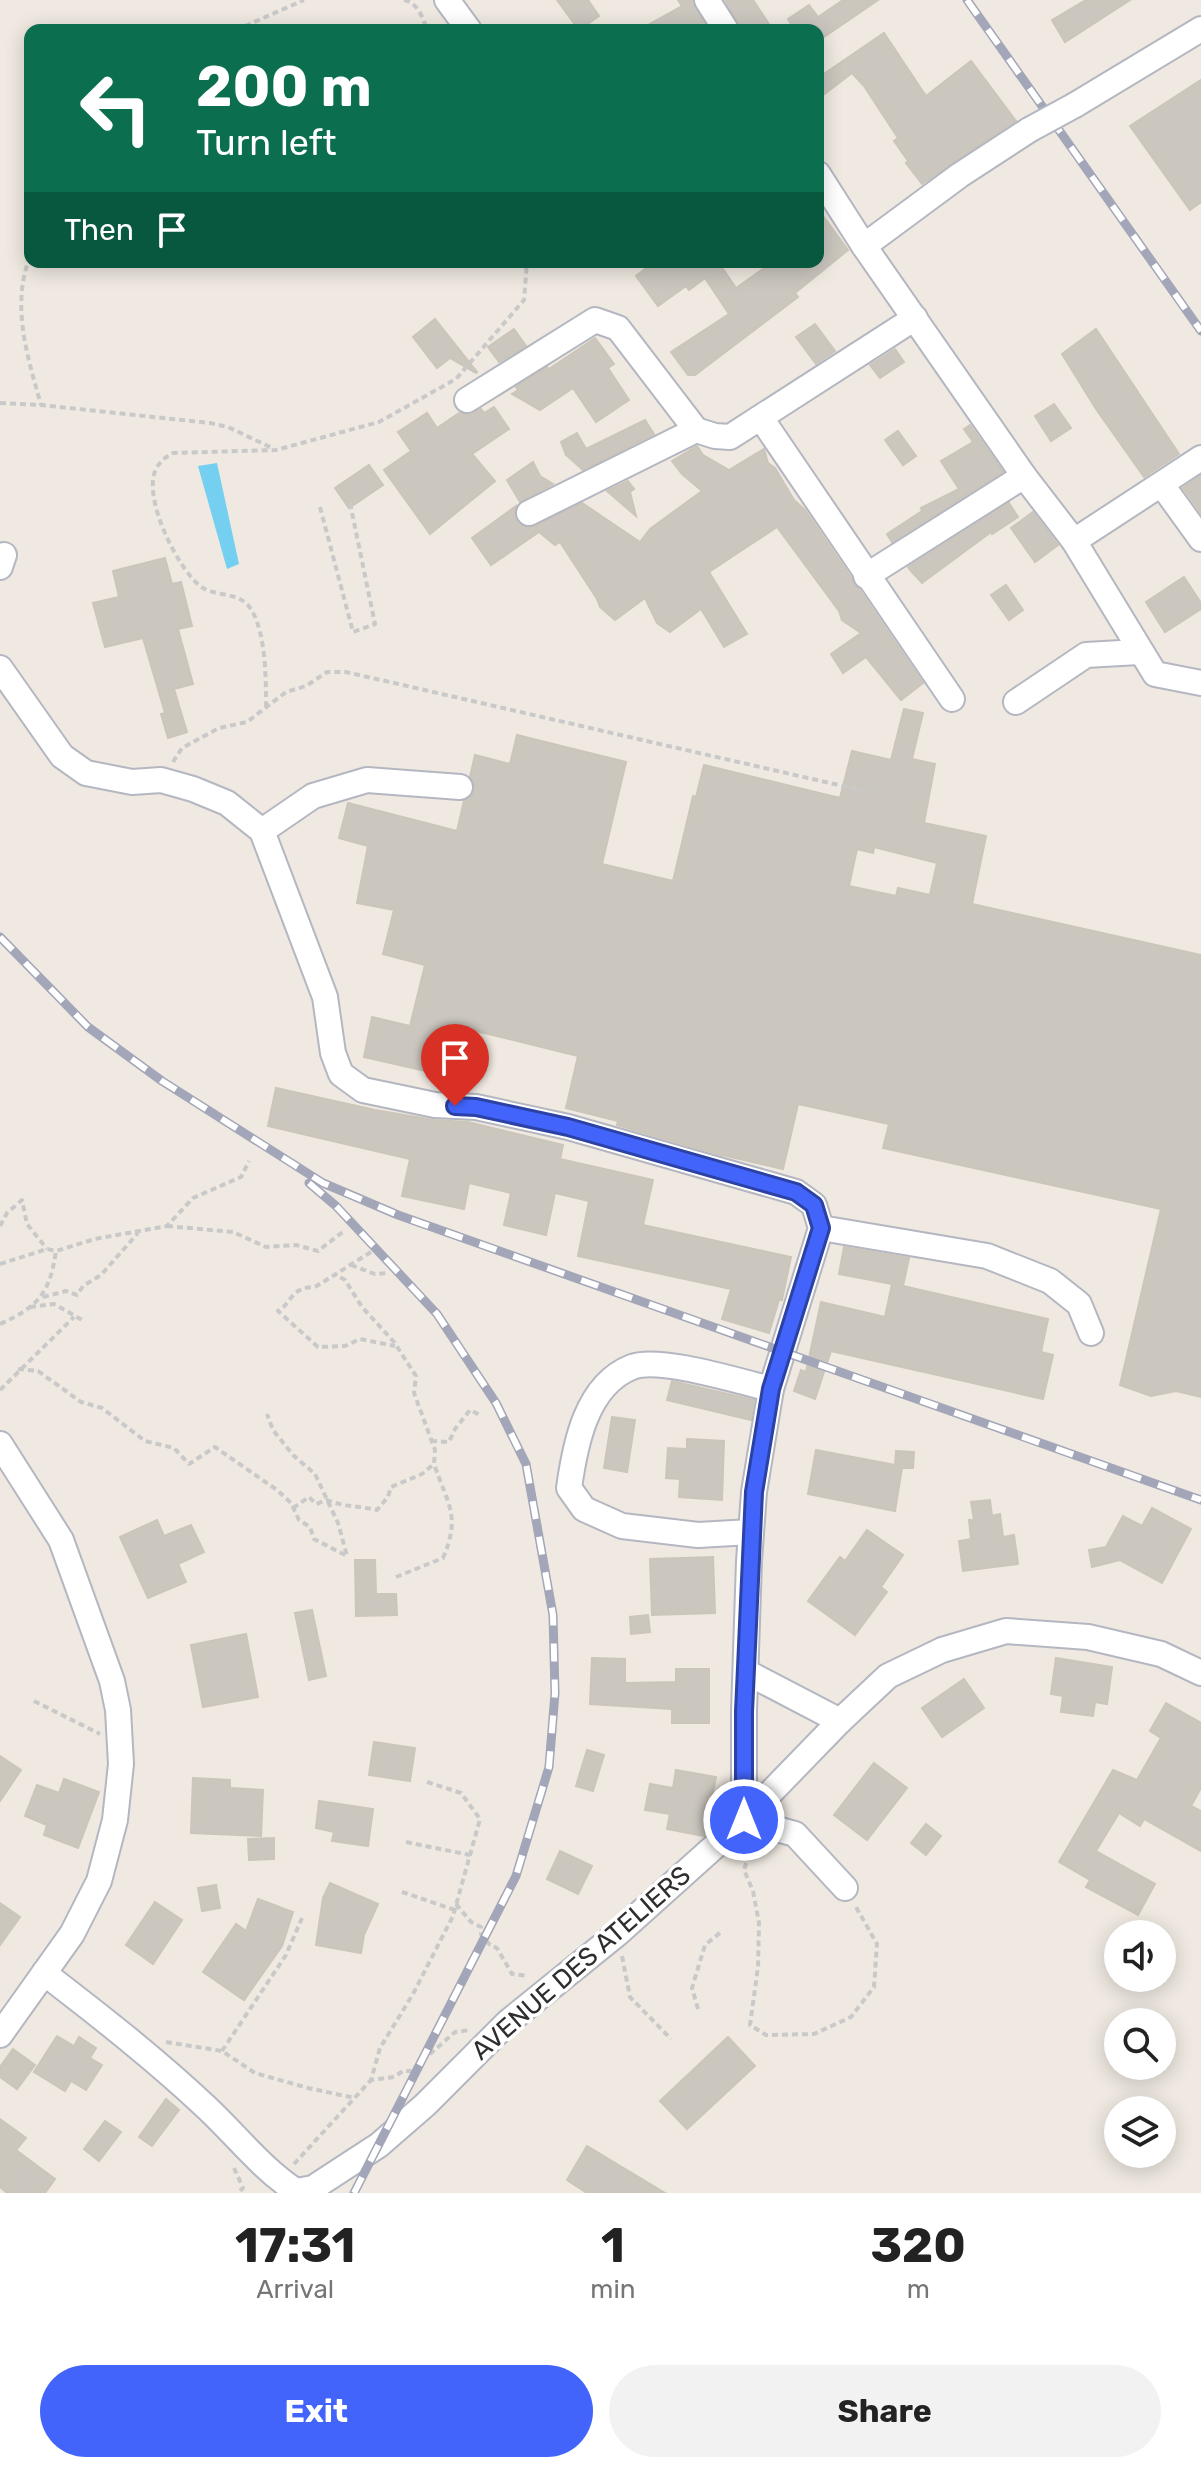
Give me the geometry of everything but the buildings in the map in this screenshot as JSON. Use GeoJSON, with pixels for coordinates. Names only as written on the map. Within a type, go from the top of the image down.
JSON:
{"type":"FeatureCollection","features":[{"type":"Feature","properties":{"kind":"street"},"geometry":{"type":"LineString","coordinates":[[447,0],[465,24]]}},
{"type":"Feature","properties":{"kind":"street"},"geometry":{"type":"LineString","coordinates":[[707,0],[722,24]]}},
{"type":"Feature","properties":{"kind":"street"},"geometry":{"type":"LineString","coordinates":[[864,246],[960,175],[1029,130],[1201,29]]}},
{"type":"Feature","properties":{"kind":"street"},"geometry":{"type":"LineString","coordinates":[[824,183],[1024,476],[1074,541],[1155,674],[1201,683]]}},
{"type":"Feature","properties":{"kind":"street"},"geometry":{"type":"LineString","coordinates":[[467,400],[595,320],[618,328],[696,430],[730,437],[915,318]]}},
{"type":"Feature","properties":{"kind":"street"},"geometry":{"type":"LineString","coordinates":[[761,418],[952,699]]}},
{"type":"Feature","properties":{"kind":"street"},"geometry":{"type":"LineString","coordinates":[[529,513],[696,430]]}},
{"type":"Feature","properties":{"kind":"street"},"geometry":{"type":"LineString","coordinates":[[1074,541],[1201,458]]}},
{"type":"Feature","properties":{"kind":"street"},"geometry":{"type":"LineString","coordinates":[[866,576],[1024,476]]}},
{"type":"Feature","properties":{"kind":"street"},"geometry":{"type":"LineString","coordinates":[[1162,485],[1201,539]]}},
{"type":"Feature","properties":{"kind":"street"},"geometry":{"type":"LineString","coordinates":[[1016,702],[1086,655],[1139,652]]}},
{"type":"Feature","properties":{"kind":"street"},"geometry":{"type":"LineString","coordinates":[[0,668],[62,756],[86,773],[132,782],[161,780],[193,789],[227,803],[262,831],[325,997],[333,1053],[341,1074],[363,1090],[435,1105],[476,1107],[568,1127],[796,1192],[814,1205],[821,1228],[771,1389],[754,1492],[746,1672],[748,1831],[795,1834],[845,1888]]}},
{"type":"Feature","properties":{"kind":"street"},"geometry":{"type":"LineString","coordinates":[[262,831],[313,796],[367,780],[460,787]]}},
{"type":"Feature","properties":{"kind":"street"},"geometry":{"type":"LineString","coordinates":[[821,1228],[987,1256],[1050,1281],[1079,1304],[1091,1333]]}},
{"type":"Feature","properties":{"kind":"street"},"geometry":{"type":"LineString","coordinates":[[751,1532],[698,1535],[622,1526],[584,1509],[569,1488],[573,1456],[586,1414],[609,1382],[633,1366],[667,1365],[771,1389]]}},
{"type":"Feature","properties":{"kind":"street"},"geometry":{"type":"LineString","coordinates":[[0,1444],[61,1540],[112,1681],[118,1710],[121,1764],[115,1820],[99,1881],[72,1934],[0,2035]]}},
{"type":"Feature","properties":{"kind":"street","name":"AVENUE DES ATELIERS"},"geometry":{"type":"LineString","coordinates":[[290,2188],[313,2188],[379,2145],[425,2105],[508,2022],[748,1831],[840,1721],[888,1676],[942,1650],[1006,1631],[1088,1637],[1161,1654],[1201,1673]]}},
{"type":"Feature","properties":{"kind":"street"},"geometry":{"type":"LineString","coordinates":[[746,1672],[840,1721]]}},
{"type":"Feature","properties":{"kind":"street"},"geometry":{"type":"LineString","coordinates":[[44,1973],[124,2034],[290,2188]]}},
{"type":"Feature","properties":{"kind":"path"},"geometry":{"type":"LineString","coordinates":[[250,24],[304,0]]}},
{"type":"Feature","properties":{"kind":"path"},"geometry":{"type":"LineString","coordinates":[[404,0],[409,1],[422,15],[425,24]]}},
{"type":"Feature","properties":{"kind":"path"},"geometry":{"type":"LineString","coordinates":[[27,268],[21,297],[21,326],[41,405]]}},
{"type":"Feature","properties":{"kind":"path"},"geometry":{"type":"LineString","coordinates":[[266,707],[264,666],[251,609],[241,599],[211,592],[199,585],[171,549],[152,486],[155,470],[163,459],[173,453],[276,450],[379,422],[456,379],[524,300],[527,268]]}},
{"type":"Feature","properties":{"kind":"path"},"geometry":{"type":"LineString","coordinates":[[0,403],[210,423],[228,427],[276,450]]}},
{"type":"Feature","properties":{"kind":"path"},"geometry":{"type":"LineString","coordinates":[[320,507],[353,632],[375,624],[350,503]]}},
{"type":"Feature","properties":{"kind":"path"},"geometry":{"type":"LineString","coordinates":[[161,780],[182,748],[219,728],[247,722],[286,692],[306,686],[327,672],[346,672],[869,792]]}},
{"type":"Feature","properties":{"kind":"path"},"geometry":{"type":"LineString","coordinates":[[167,1226],[193,1198],[241,1177],[249,1161]]}},
{"type":"Feature","properties":{"kind":"path"},"geometry":{"type":"LineString","coordinates":[[0,1226],[7,1213],[22,1200],[27,1224],[47,1249]]}},
{"type":"Feature","properties":{"kind":"path"},"geometry":{"type":"LineString","coordinates":[[0,1264],[47,1249],[56,1251],[95,1239],[167,1226],[233,1232],[266,1247],[296,1245],[318,1251],[344,1231]]}},
{"type":"Feature","properties":{"kind":"path"},"geometry":{"type":"LineString","coordinates":[[0,1324],[43,1297],[66,1291],[77,1295],[83,1286],[101,1275],[140,1231]]}},
{"type":"Feature","properties":{"kind":"path"},"geometry":{"type":"LineString","coordinates":[[43,1297],[53,1276],[56,1251]]}},
{"type":"Feature","properties":{"kind":"path"},"geometry":{"type":"LineString","coordinates":[[371,1252],[315,1287],[307,1287],[291,1295],[278,1311],[318,1347],[345,1346],[360,1339],[397,1346]]}},
{"type":"Feature","properties":{"kind":"path"},"geometry":{"type":"LineString","coordinates":[[351,1265],[375,1274],[388,1273]]}},
{"type":"Feature","properties":{"kind":"path"},"geometry":{"type":"LineString","coordinates":[[336,1275],[345,1280],[362,1307],[397,1346],[416,1376],[414,1393],[435,1450],[434,1464],[454,1522],[443,1558],[396,1577]]}},
{"type":"Feature","properties":{"kind":"path"},"geometry":{"type":"LineString","coordinates":[[28,1307],[54,1304],[84,1321]]}},
{"type":"Feature","properties":{"kind":"path"},"geometry":{"type":"LineString","coordinates":[[0,1390],[74,1317]]}},
{"type":"Feature","properties":{"kind":"path"},"geometry":{"type":"LineString","coordinates":[[18,1369],[38,1371],[81,1402],[102,1408],[145,1441],[174,1448],[189,1464],[215,1447],[277,1490],[299,1520],[310,1527],[314,1539],[347,1556],[338,1523],[315,1474],[293,1455],[273,1430],[267,1414]]}},
{"type":"Feature","properties":{"kind":"path"},"geometry":{"type":"LineString","coordinates":[[431,1441],[449,1442],[470,1410],[480,1415]]}},
{"type":"Feature","properties":{"kind":"path"},"geometry":{"type":"LineString","coordinates":[[293,1508],[309,1497],[316,1504],[327,1500],[343,1507],[357,1505],[377,1510],[388,1497],[391,1487],[422,1474],[434,1464]]}},
{"type":"Feature","properties":{"kind":"path"},"geometry":{"type":"LineString","coordinates":[[34,1701],[120,1744]]}},
{"type":"Feature","properties":{"kind":"path"},"geometry":{"type":"LineString","coordinates":[[290,2188],[371,2080],[380,2048],[413,1994],[455,1907],[480,1819],[461,1793],[427,1782]]}},
{"type":"Feature","properties":{"kind":"path"},"geometry":{"type":"LineString","coordinates":[[748,1831],[744,1870],[753,1891],[759,1923],[758,1967],[750,2025],[766,2035],[814,2034],[851,2017],[874,1987],[877,1944],[845,1888]]}},
{"type":"Feature","properties":{"kind":"path"},"geometry":{"type":"LineString","coordinates":[[406,1842],[470,1855]]}},
{"type":"Feature","properties":{"kind":"path"},"geometry":{"type":"LineString","coordinates":[[402,1892],[455,1907],[481,1927],[481,1934],[497,1948],[512,1974],[560,1980]]}},
{"type":"Feature","properties":{"kind":"path"},"geometry":{"type":"LineString","coordinates":[[222,2051],[286,1955],[302,1918]]}},
{"type":"Feature","properties":{"kind":"path"},"geometry":{"type":"LineString","coordinates":[[698,2009],[692,1988],[705,1945],[721,1932]]}},
{"type":"Feature","properties":{"kind":"path"},"geometry":{"type":"LineString","coordinates":[[617,1934],[630,1997],[671,2039]]}},
{"type":"Feature","properties":{"kind":"path"},"geometry":{"type":"LineString","coordinates":[[124,2034],[222,2051],[255,2073],[355,2098]]}},
{"type":"Feature","properties":{"kind":"path"},"geometry":{"type":"LineString","coordinates":[[371,2080],[411,2071],[434,2052]]}},
{"type":"Feature","properties":{"kind":"water"},"geometry":{"type":"Polygon","coordinates":[[[217,463],[239,564],[227,569],[198,466],[217,463]]]}},
{"type":"Feature","properties":{"kind":"railway"},"geometry":{"type":"LineString","coordinates":[[967,0],[1201,331]]}},
{"type":"Feature","properties":{"kind":"railway"},"geometry":{"type":"LineString","coordinates":[[0,937],[88,1027],[162,1081],[323,1183],[398,1215],[1201,1500]]}},
{"type":"Feature","properties":{"kind":"railway"},"geometry":{"type":"LineString","coordinates":[[309,1183],[336,1206],[437,1314],[496,1403],[526,1464],[553,1615],[555,1693],[549,1767],[516,1876],[354,2193]]}},
{"type":"Feature","properties":{"kind":"route"},"geometry":{"type":"LineString","coordinates":[[455,1106],[476,1107],[568,1127],[796,1192],[814,1205],[821,1228],[771,1389],[754,1492],[744,1712],[744,1820]]}}]}
